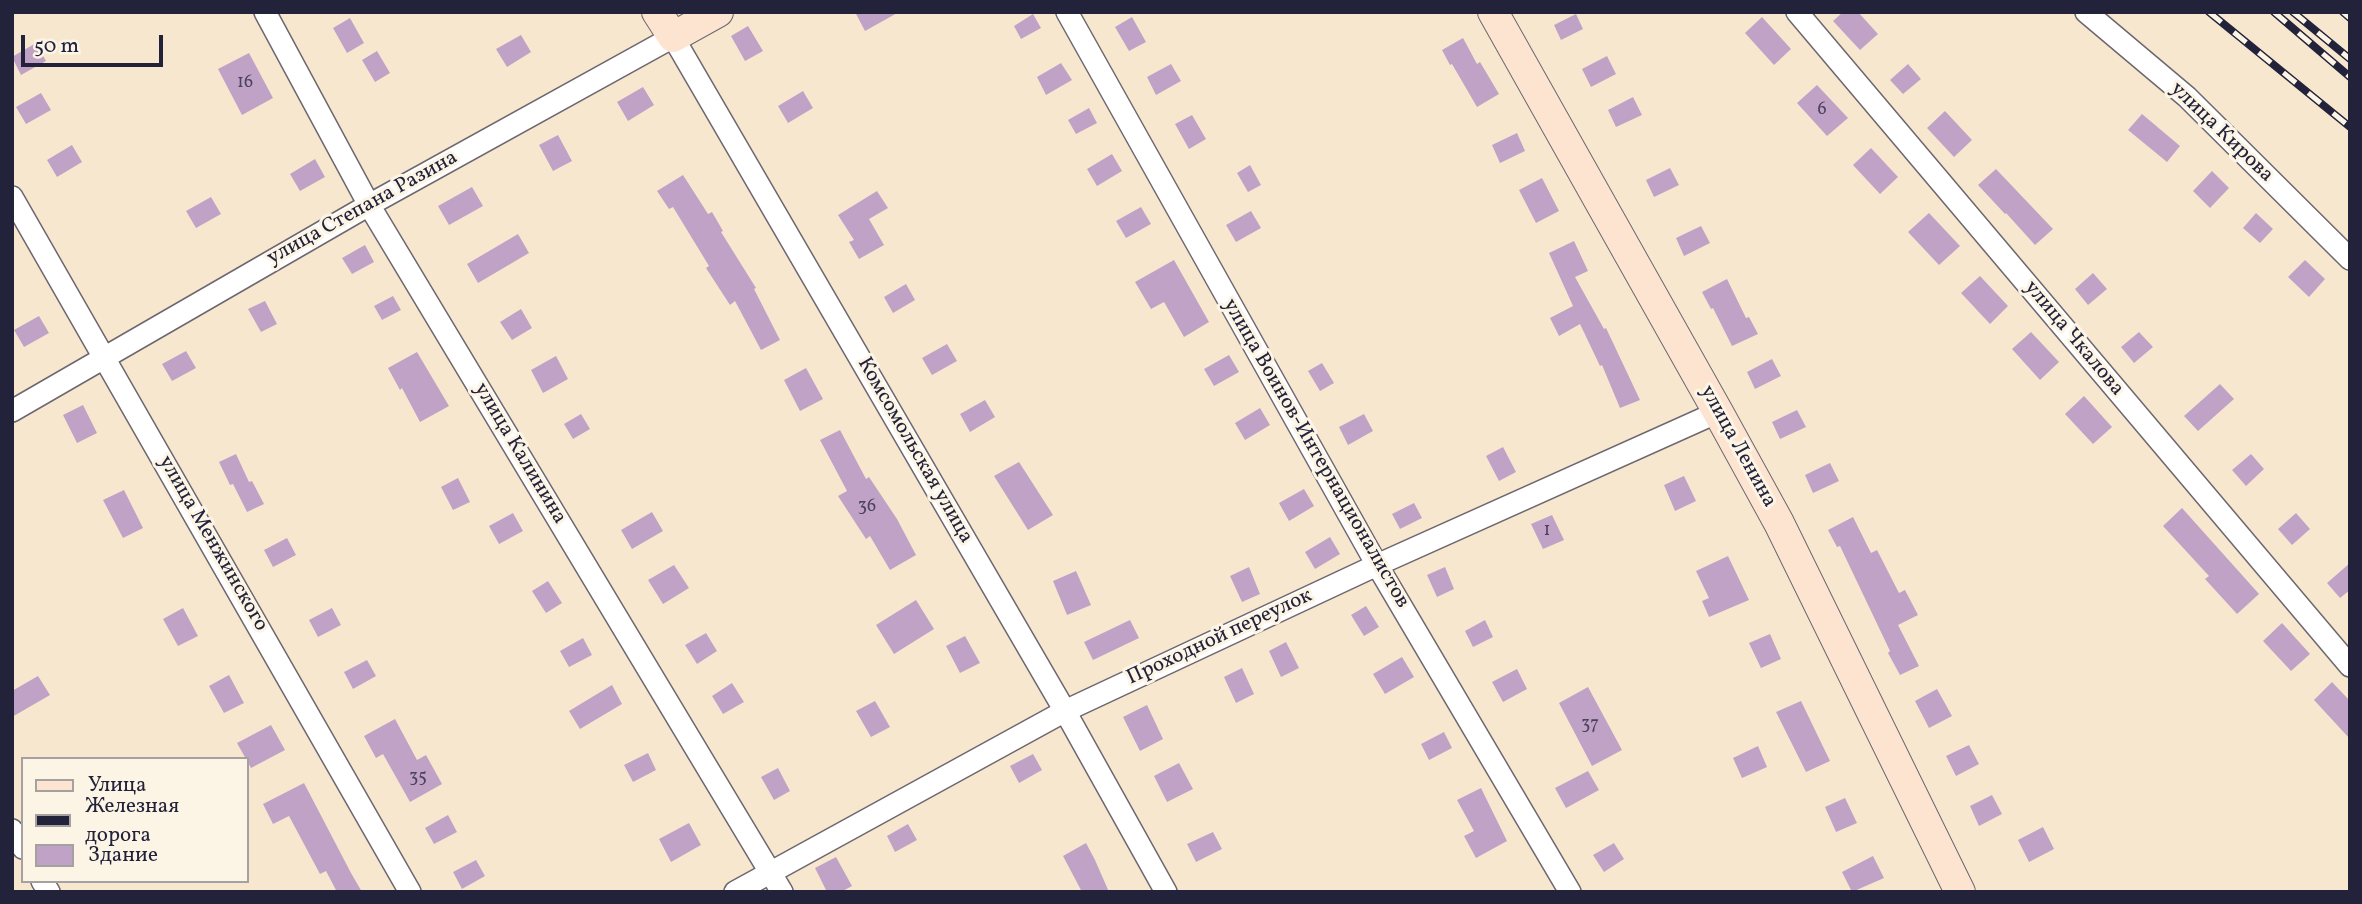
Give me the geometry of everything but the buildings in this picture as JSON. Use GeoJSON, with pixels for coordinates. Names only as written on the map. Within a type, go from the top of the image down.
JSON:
{"type":"FeatureCollection","features":[{"type":"Feature","properties":{"kind":"main road","name":"улица Степана Разина"},"geometry":{"type":"LineString","coordinates":[[665,25],[718,12]]}},
{"type":"Feature","properties":{"kind":"main road","name":"улица Ленина"},"geometry":{"type":"LineString","coordinates":[[1493,12],[1779,523],[1960,892]]}},
{"type":"Feature","properties":{"kind":"street","name":"улица Калинина"},"geometry":{"type":"LineString","coordinates":[[265,12],[369,205],[782,892]]}},
{"type":"Feature","properties":{"kind":"street","name":"улица Воинов-Интернационалистов"},"geometry":{"type":"LineString","coordinates":[[1067,12],[1377,565],[1570,892]]}},
{"type":"Feature","properties":{"kind":"street","name":"улица Чкалова"},"geometry":{"type":"LineString","coordinates":[[1797,12],[2350,666]]}},
{"type":"Feature","properties":{"kind":"street","name":"улица Кирова"},"geometry":{"type":"LineString","coordinates":[[2087,12],[2187,97],[2350,259]]}},
{"type":"Feature","properties":{"kind":"street","name":"улица Степана Разина"},"geometry":{"type":"LineString","coordinates":[[12,411],[369,205],[665,25]]}},
{"type":"Feature","properties":{"kind":"street","name":"Комсомольская улица"},"geometry":{"type":"LineString","coordinates":[[665,25],[1065,711],[1166,892]]}},
{"type":"Feature","properties":{"kind":"street","name":"улица Менжинского"},"geometry":{"type":"LineString","coordinates":[[12,197],[410,892]]}},
{"type":"Feature","properties":{"kind":"street","name":"Проходной переулок"},"geometry":{"type":"LineString","coordinates":[[735,892],[1065,711],[1377,565],[1718,412]]}},
{"type":"Feature","properties":{"kind":"railway"},"geometry":{"type":"LineString","coordinates":[[2209,12],[2350,127]]}},
{"type":"Feature","properties":{"kind":"railway"},"geometry":{"type":"LineString","coordinates":[[2274,12],[2350,77]]}},
{"type":"Feature","properties":{"kind":"railway"},"geometry":{"type":"LineString","coordinates":[[2293,12],[2350,59]]}},
{"type":"Feature","properties":{"kind":"railway"},"geometry":{"type":"LineString","coordinates":[[2343,12],[2350,18]]}}]}
